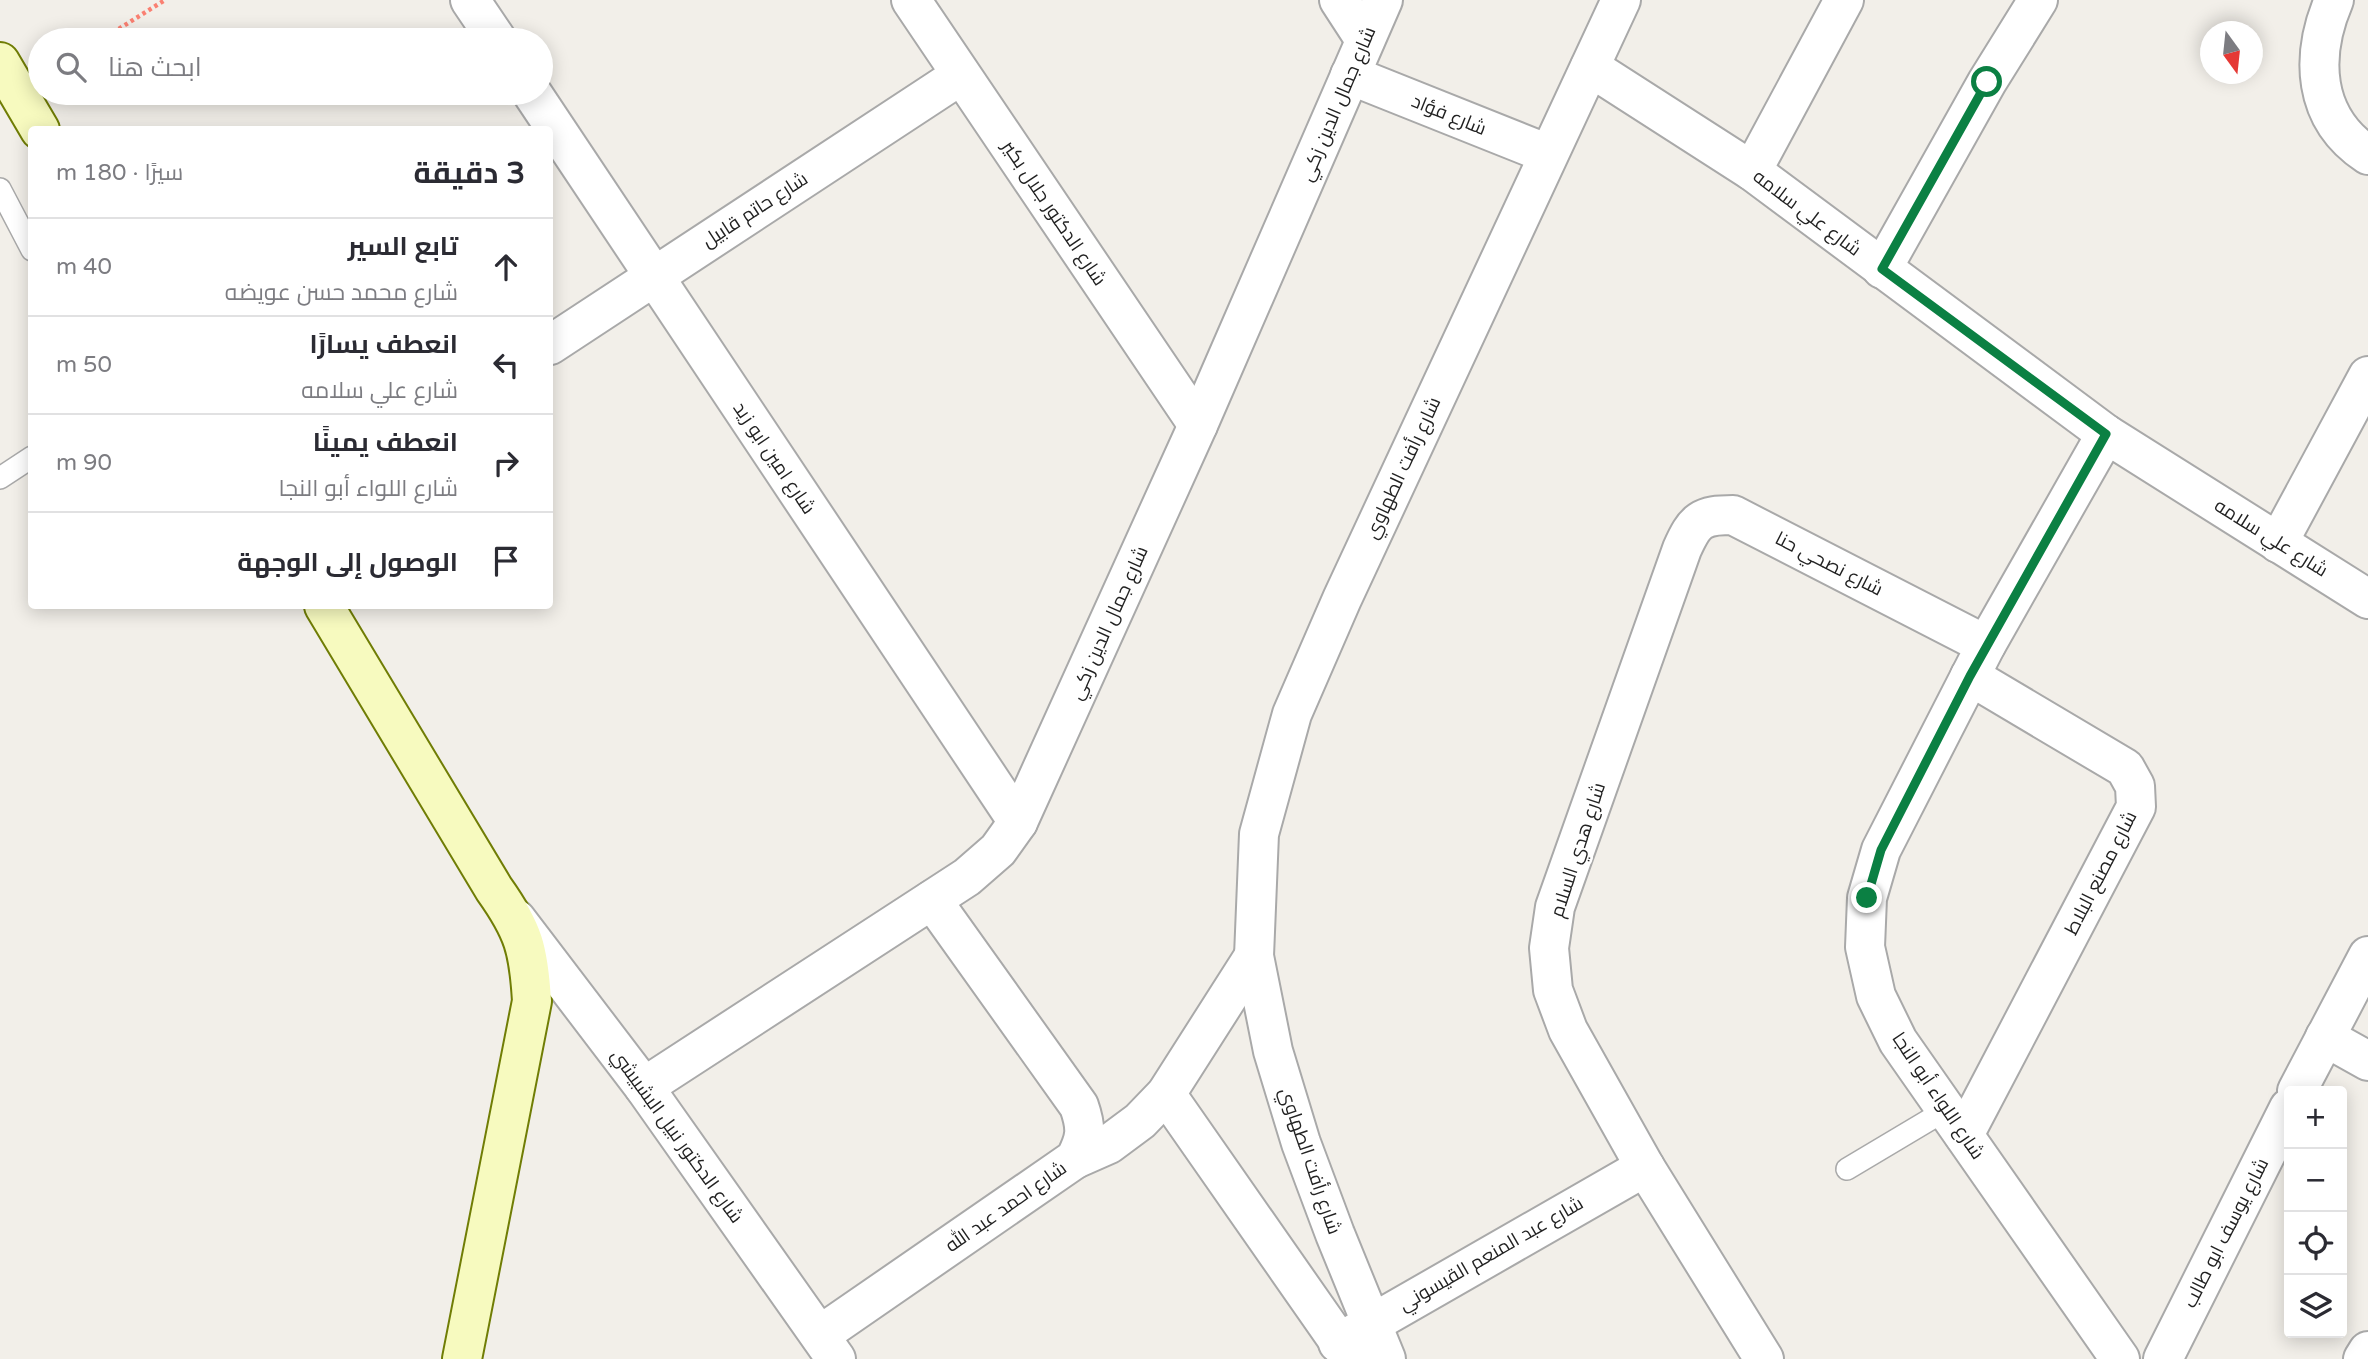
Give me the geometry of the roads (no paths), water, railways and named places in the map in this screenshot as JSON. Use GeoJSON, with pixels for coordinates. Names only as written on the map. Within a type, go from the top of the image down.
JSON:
{"type":"FeatureCollection","features":[{"type":"Feature","properties":{"kind":"street"},"geometry":{"type":"LineString","coordinates":[[470,0],[489,28]]}},
{"type":"Feature","properties":{"kind":"street","name":"شارع الدكتور جلال بكير"},"geometry":{"type":"LineString","coordinates":[[911,0],[1198,425]]}},
{"type":"Feature","properties":{"kind":"street"},"geometry":{"type":"LineString","coordinates":[[1339,0],[1365,40]]}},
{"type":"Feature","properties":{"kind":"street","name":"شارع جمال الدين زكي"},"geometry":{"type":"LineString","coordinates":[[644,1087],[967,877],[998,850],[1018,822],[1198,425],[1383,0]]}},
{"type":"Feature","properties":{"kind":"street","name":"شارع رأفت الطهاوي"},"geometry":{"type":"LineString","coordinates":[[1387,1359],[1301,1143],[1273,1051],[1254,956],[1259,834],[1292,714],[1342,599],[1620,0]]}},
{"type":"Feature","properties":{"kind":"street"},"geometry":{"type":"LineString","coordinates":[[1752,171],[1844,0]]}},
{"type":"Feature","properties":{"kind":"street"},"geometry":{"type":"LineString","coordinates":[[1882,269],[1987,82],[2038,0]]}},
{"type":"Feature","properties":{"kind":"street"},"geometry":{"type":"LineString","coordinates":[[2334,0],[2318,49],[2320,86],[2333,119],[2356,147],[2368,155]]}},
{"type":"Feature","properties":{"kind":"street"},"geometry":{"type":"LineString","coordinates":[[0,62],[38,126]]}},
{"type":"Feature","properties":{"kind":"street","name":"شارع علي سلامه"},"geometry":{"type":"LineString","coordinates":[[1590,66],[1752,171],[2106,434],[2368,599]]}},
{"type":"Feature","properties":{"kind":"street","name":"شارع حاتم قابيل"},"geometry":{"type":"LineString","coordinates":[[553,343],[961,75]]}},
{"type":"Feature","properties":{"kind":"street","name":"شارع فؤاد"},"geometry":{"type":"LineString","coordinates":[[1350,75],[1548,154]]}},
{"type":"Feature","properties":{"kind":"street","name":"شارع امين ابو زيد"},"geometry":{"type":"LineString","coordinates":[[540,105],[1018,822]]}},
{"type":"Feature","properties":{"kind":"street"},"geometry":{"type":"LineString","coordinates":[[2278,543],[2368,376]]}},
{"type":"Feature","properties":{"kind":"street","name":"شارع اللواء أبو النجا"},"geometry":{"type":"LineString","coordinates":[[2106,434],[1978,660],[1881,850],[1867,898],[1865,947],[1876,996],[1898,1041],[2120,1359]]}},
{"type":"Feature","properties":{"kind":"street","name":"شارع نصحي حنا"},"geometry":{"type":"LineString","coordinates":[[1682,549],[1691,528],[1710,515],[1734,515],[1978,660]]}},
{"type":"Feature","properties":{"kind":"street","name":"شارع هدي السلام"},"geometry":{"type":"LineString","coordinates":[[1682,549],[1556,907],[1549,948],[1553,990],[1568,1030],[1645,1167],[1763,1359]]}},
{"type":"Feature","properties":{"kind":"street","name":"شارع الدكتور نبيل البشبيشي"},"geometry":{"type":"LineString","coordinates":[[326,609],[494,889],[644,1087],[828,1347]]}},
{"type":"Feature","properties":{"kind":"street","name":"شارع مصنع البلاط"},"geometry":{"type":"LineString","coordinates":[[1955,1122],[2136,807],[2135,786],[2125,768],[1978,660]]}},
{"type":"Feature","properties":{"kind":"street","name":"شارع احمد عبد الله"},"geometry":{"type":"LineString","coordinates":[[828,1347],[1075,1159],[1084,1143],[1085,1124],[1079,1107],[933,900]]}},
{"type":"Feature","properties":{"kind":"street","name":"شارع الدكتور نبيل البشبيشي"},"geometry":{"type":"LineString","coordinates":[[462,1359],[532,1001],[529,957],[514,916]]}},
{"type":"Feature","properties":{"kind":"street"},"geometry":{"type":"LineString","coordinates":[[1075,1159],[1109,1144],[1140,1121],[1166,1094],[1254,956]]}},
{"type":"Feature","properties":{"kind":"street"},"geometry":{"type":"LineString","coordinates":[[2300,1086],[2368,956]]}},
{"type":"Feature","properties":{"kind":"street"},"geometry":{"type":"LineString","coordinates":[[2325,1037],[2368,1061]]}},
{"type":"Feature","properties":{"kind":"street"},"geometry":{"type":"LineString","coordinates":[[1166,1094],[1347,1355]]}},
{"type":"Feature","properties":{"kind":"street","name":"شارع يوسف ابو طالب"},"geometry":{"type":"LineString","coordinates":[[2163,1359],[2284,1118]]}},
{"type":"Feature","properties":{"kind":"street","name":"شارع عبد المنعم القيسوني"},"geometry":{"type":"LineString","coordinates":[[1347,1355],[1372,1322],[1645,1167]]}},
{"type":"Feature","properties":{"kind":"street"},"geometry":{"type":"LineString","coordinates":[[2363,1359],[2368,1351]]}},
{"type":"Feature","properties":{"kind":"lane"},"geometry":{"type":"LineString","coordinates":[[0,189],[28,242]]}},
{"type":"Feature","properties":{"kind":"lane"},"geometry":{"type":"LineString","coordinates":[[0,478],[28,460]]}},
{"type":"Feature","properties":{"kind":"lane"},"geometry":{"type":"LineString","coordinates":[[1847,1170],[1955,1122]]}}]}
